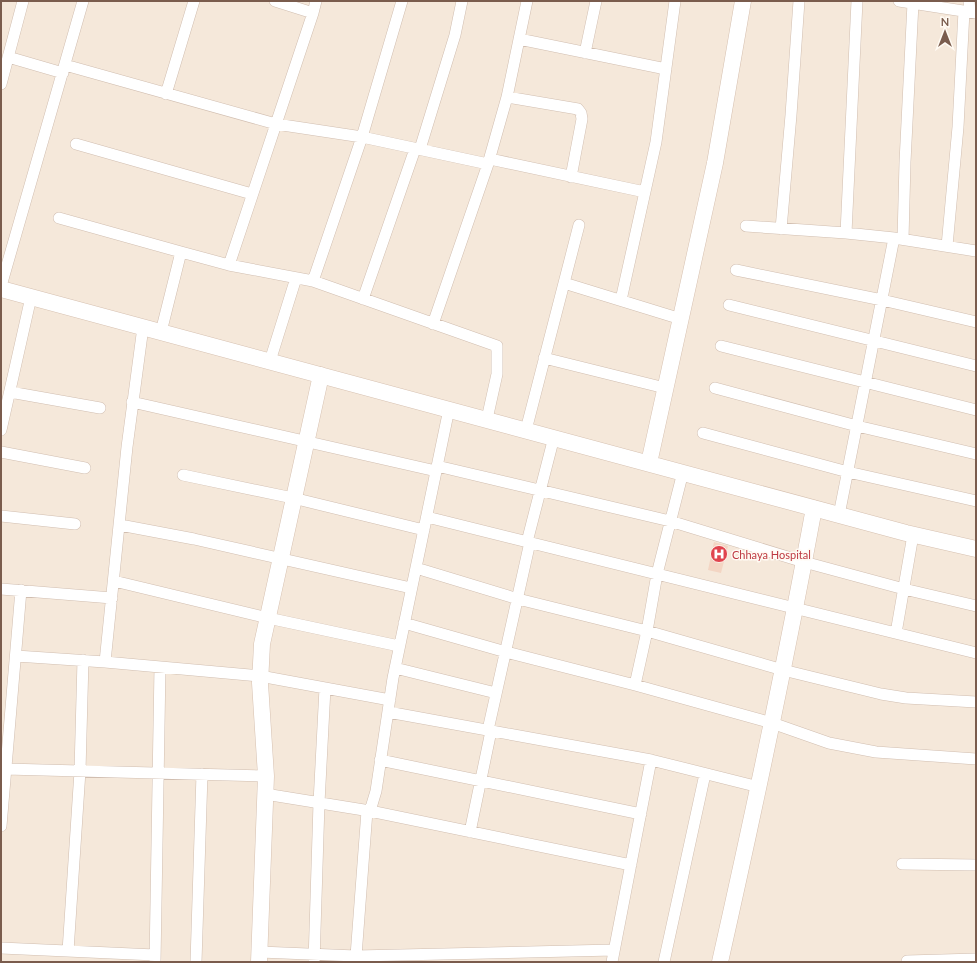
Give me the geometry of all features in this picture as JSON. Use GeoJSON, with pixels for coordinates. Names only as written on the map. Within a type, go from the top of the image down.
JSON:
{"type":"FeatureCollection","features":[{"type":"Feature","properties":{"kind":"street"},"geometry":{"type":"LineString","coordinates":[[1,84],[24,1]]}},
{"type":"Feature","properties":{"kind":"street"},"geometry":{"type":"LineString","coordinates":[[1,286],[83,1]]}},
{"type":"Feature","properties":{"kind":"street"},"geometry":{"type":"LineString","coordinates":[[166,94],[194,1]]}},
{"type":"Feature","properties":{"kind":"street"},"geometry":{"type":"LineString","coordinates":[[275,1],[313,13]]}},
{"type":"Feature","properties":{"kind":"street"},"geometry":{"type":"LineString","coordinates":[[229,265],[316,1]]}},
{"type":"Feature","properties":{"kind":"street"},"geometry":{"type":"LineString","coordinates":[[312,281],[362,137],[402,1]]}},
{"type":"Feature","properties":{"kind":"street"},"geometry":{"type":"LineString","coordinates":[[363,299],[417,149],[455,35],[462,1]]}},
{"type":"Feature","properties":{"kind":"street"},"geometry":{"type":"LineString","coordinates":[[432,324],[489,162],[507,97],[527,1]]}},
{"type":"Feature","properties":{"kind":"street"},"geometry":{"type":"LineString","coordinates":[[586,53],[596,1]]}},
{"type":"Feature","properties":{"kind":"street"},"geometry":{"type":"LineString","coordinates":[[621,300],[656,142],[675,1]]}},
{"type":"Feature","properties":{"kind":"street"},"geometry":{"type":"LineString","coordinates":[[649,463],[715,163],[743,1]]}},
{"type":"Feature","properties":{"kind":"street"},"geometry":{"type":"LineString","coordinates":[[781,228],[799,1]]}},
{"type":"Feature","properties":{"kind":"street"},"geometry":{"type":"LineString","coordinates":[[846,233],[857,1]]}},
{"type":"Feature","properties":{"kind":"street"},"geometry":{"type":"LineString","coordinates":[[899,1],[970,12]]}},
{"type":"Feature","properties":{"kind":"street"},"geometry":{"type":"LineString","coordinates":[[947,246],[970,12],[969,1]]}},
{"type":"Feature","properties":{"kind":"street"},"geometry":{"type":"LineString","coordinates":[[839,515],[882,300],[898,238],[917,3]]}},
{"type":"Feature","properties":{"kind":"street"},"geometry":{"type":"LineString","coordinates":[[519,39],[666,69]]}},
{"type":"Feature","properties":{"kind":"street"},"geometry":{"type":"LineString","coordinates":[[8,57],[166,94],[276,124],[362,137],[417,149],[645,192]]}},
{"type":"Feature","properties":{"kind":"street"},"geometry":{"type":"LineString","coordinates":[[507,97],[578,110],[581,113],[582,119],[571,177]]}},
{"type":"Feature","properties":{"kind":"street"},"geometry":{"type":"LineString","coordinates":[[76,144],[252,194]]}},
{"type":"Feature","properties":{"kind":"street"},"geometry":{"type":"LineString","coordinates":[[59,218],[229,265],[312,281],[496,346],[497,374],[486,419]]}},
{"type":"Feature","properties":{"kind":"street"},"geometry":{"type":"LineString","coordinates":[[526,430],[578,225]]}},
{"type":"Feature","properties":{"kind":"street"},"geometry":{"type":"LineString","coordinates":[[746,226],[898,238],[976,251]]}},
{"type":"Feature","properties":{"kind":"street"},"geometry":{"type":"LineString","coordinates":[[161,332],[181,252]]}},
{"type":"Feature","properties":{"kind":"street"},"geometry":{"type":"LineString","coordinates":[[736,270],[882,300],[976,322]]}},
{"type":"Feature","properties":{"kind":"street"},"geometry":{"type":"LineString","coordinates":[[270,361],[296,278]]}},
{"type":"Feature","properties":{"kind":"street"},"geometry":{"type":"LineString","coordinates":[[564,283],[681,319]]}},
{"type":"Feature","properties":{"kind":"street"},"geometry":{"type":"LineString","coordinates":[[1,289],[913,535],[976,549]]}},
{"type":"Feature","properties":{"kind":"street"},"geometry":{"type":"LineString","coordinates":[[1,430],[31,297]]}},
{"type":"Feature","properties":{"kind":"street"},"geometry":{"type":"LineString","coordinates":[[729,305],[976,366]]}},
{"type":"Feature","properties":{"kind":"street"},"geometry":{"type":"LineString","coordinates":[[105,662],[132,402],[143,327]]}},
{"type":"Feature","properties":{"kind":"street"},"geometry":{"type":"LineString","coordinates":[[721,346],[976,410]]}},
{"type":"Feature","properties":{"kind":"street"},"geometry":{"type":"LineString","coordinates":[[544,358],[665,388]]}},
{"type":"Feature","properties":{"kind":"street"},"geometry":{"type":"LineString","coordinates":[[321,375],[262,644],[260,676],[266,776],[259,957],[315,958],[356,956],[448,958],[614,950]]}},
{"type":"Feature","properties":{"kind":"street"},"geometry":{"type":"LineString","coordinates":[[715,388],[857,426],[976,454]]}},
{"type":"Feature","properties":{"kind":"street"},"geometry":{"type":"LineString","coordinates":[[10,392],[100,408]]}},
{"type":"Feature","properties":{"kind":"street"},"geometry":{"type":"LineString","coordinates":[[132,402],[306,442],[540,490],[670,521],[804,562],[904,589],[976,606]]}},
{"type":"Feature","properties":{"kind":"street"},"geometry":{"type":"LineString","coordinates":[[356,956],[368,811],[376,791],[399,646],[449,409]]}},
{"type":"Feature","properties":{"kind":"street"},"geometry":{"type":"LineString","coordinates":[[703,434],[848,472],[976,500]]}},
{"type":"Feature","properties":{"kind":"street"},"geometry":{"type":"LineString","coordinates":[[470,832],[496,693],[518,598],[540,490],[554,437]]}},
{"type":"Feature","properties":{"kind":"street"},"geometry":{"type":"LineString","coordinates":[[1,452],[85,468]]}},
{"type":"Feature","properties":{"kind":"street"},"geometry":{"type":"LineString","coordinates":[[634,685],[647,631],[657,574],[683,472]]}},
{"type":"Feature","properties":{"kind":"street"},"geometry":{"type":"LineString","coordinates":[[183,475],[293,498],[424,530]]}},
{"type":"Feature","properties":{"kind":"street"},"geometry":{"type":"LineString","coordinates":[[720,962],[759,787],[796,608],[814,508]]}},
{"type":"Feature","properties":{"kind":"street"},"geometry":{"type":"LineString","coordinates":[[1,516],[75,524]]}},
{"type":"Feature","properties":{"kind":"street"},"geometry":{"type":"LineString","coordinates":[[427,517],[976,653]]}},
{"type":"Feature","properties":{"kind":"street"},"geometry":{"type":"LineString","coordinates":[[120,525],[194,539],[411,588]]}},
{"type":"Feature","properties":{"kind":"street"},"geometry":{"type":"LineString","coordinates":[[896,633],[913,535]]}},
{"type":"Feature","properties":{"kind":"street"},"geometry":{"type":"LineString","coordinates":[[416,568],[518,598],[647,631],[783,670],[891,696],[976,702]]}},
{"type":"Feature","properties":{"kind":"street"},"geometry":{"type":"LineString","coordinates":[[114,581],[268,618],[399,646]]}},
{"type":"Feature","properties":{"kind":"street"},"geometry":{"type":"LineString","coordinates":[[1,589],[112,598]]}},
{"type":"Feature","properties":{"kind":"street"},"geometry":{"type":"LineString","coordinates":[[1,826],[6,769],[4,756],[16,656],[21,590]]}},
{"type":"Feature","properties":{"kind":"street"},"geometry":{"type":"LineString","coordinates":[[404,623],[506,652],[772,723],[829,743],[876,752],[976,759]]}},
{"type":"Feature","properties":{"kind":"street"},"geometry":{"type":"LineString","coordinates":[[16,656],[83,660],[260,676],[390,700]]}},
{"type":"Feature","properties":{"kind":"street"},"geometry":{"type":"LineString","coordinates":[[68,951],[80,771],[83,660]]}},
{"type":"Feature","properties":{"kind":"street"},"geometry":{"type":"LineString","coordinates":[[1,948],[68,951],[155,958],[160,667]]}},
{"type":"Feature","properties":{"kind":"street"},"geometry":{"type":"LineString","coordinates":[[395,668],[496,693]]}},
{"type":"Feature","properties":{"kind":"street"},"geometry":{"type":"LineString","coordinates":[[315,958],[319,803],[325,688]]}},
{"type":"Feature","properties":{"kind":"street"},"geometry":{"type":"LineString","coordinates":[[388,712],[651,760],[759,787]]}},
{"type":"Feature","properties":{"kind":"street"},"geometry":{"type":"LineString","coordinates":[[380,760],[641,814]]}},
{"type":"Feature","properties":{"kind":"street"},"geometry":{"type":"LineString","coordinates":[[612,962],[651,760]]}},
{"type":"Feature","properties":{"kind":"street"},"geometry":{"type":"LineString","coordinates":[[6,769],[266,776]]}},
{"type":"Feature","properties":{"kind":"street"},"geometry":{"type":"LineString","coordinates":[[196,962],[202,774]]}},
{"type":"Feature","properties":{"kind":"street"},"geometry":{"type":"LineString","coordinates":[[664,962],[705,774]]}},
{"type":"Feature","properties":{"kind":"street"},"geometry":{"type":"LineString","coordinates":[[265,794],[368,811],[631,865]]}},
{"type":"Feature","properties":{"kind":"street"},"geometry":{"type":"LineString","coordinates":[[902,864],[976,865]]}},
{"type":"Feature","properties":{"kind":"street"},"geometry":{"type":"LineString","coordinates":[[907,961],[976,959]]}},
{"type":"Feature","properties":{"kind":"shaded area"},"geometry":{"type":"Polygon","coordinates":[[[1,1],[976,1],[976,962],[1,962],[1,1]]]}},
{"type":"Feature","properties":{"kind":"building"},"geometry":{"type":"Polygon","coordinates":[[[714,542],[728,546],[721,573],[708,570],[714,542]]]}},
{"type":"Feature","properties":{"kind":"place","name":"Chhaya Hospital"},"geometry":{"type":"Point","coordinates":[719,554]}}]}
